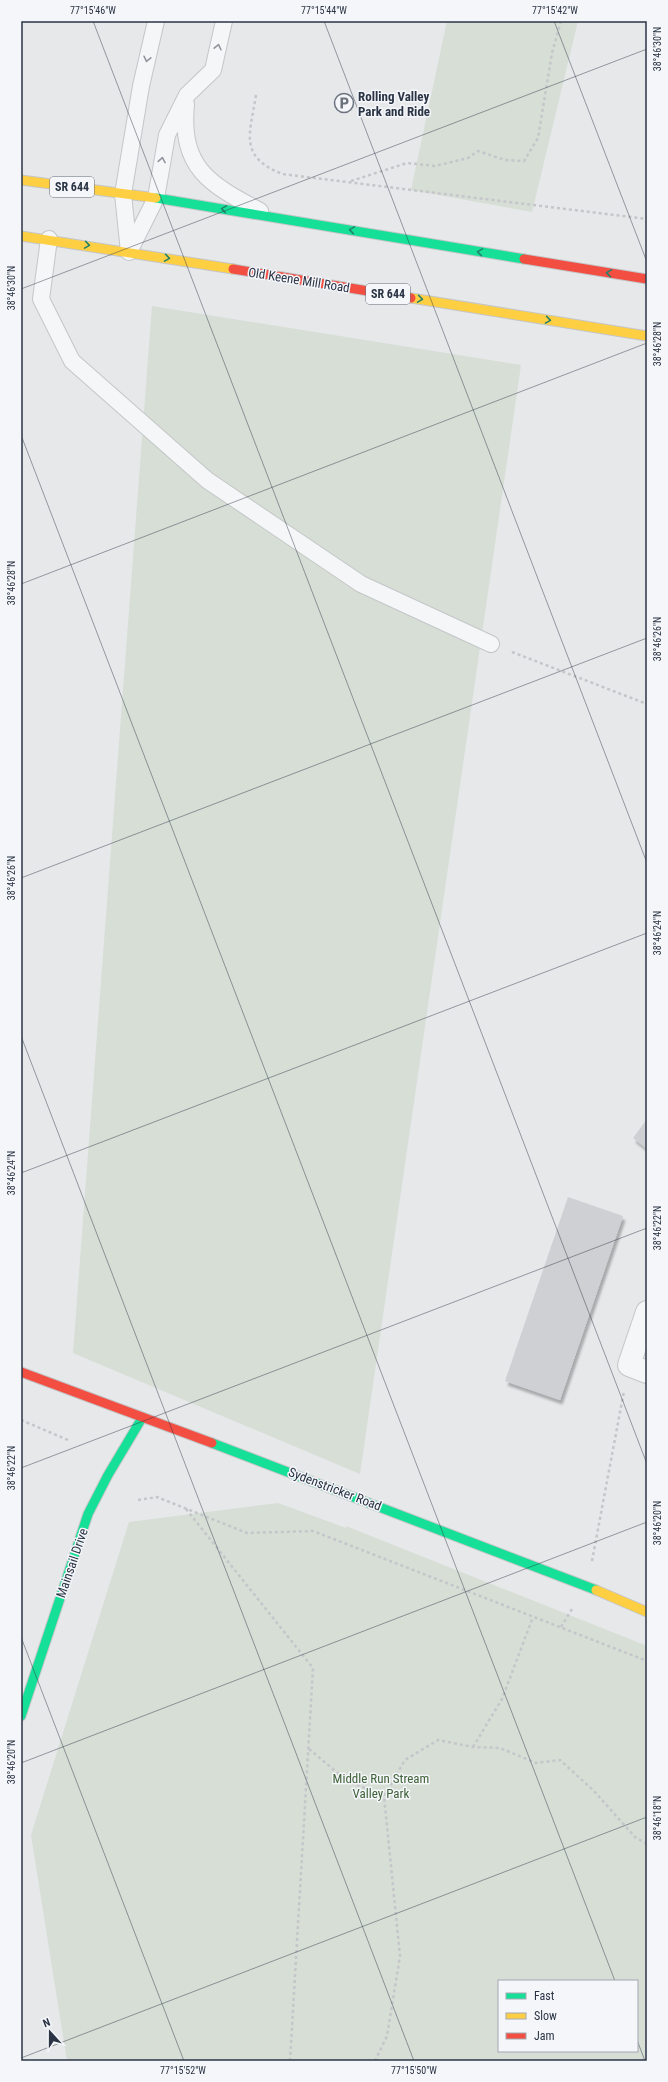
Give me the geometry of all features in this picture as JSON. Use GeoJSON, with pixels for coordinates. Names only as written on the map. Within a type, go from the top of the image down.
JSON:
{"type":"FeatureCollection","features":[{"type":"Feature","properties":{"kind":"main road","name":"SR 644"},"geometry":{"type":"LineString","coordinates":[[21,180],[156,198],[647,279]]}},
{"type":"Feature","properties":{"kind":"main road","name":"Old Keene Mill Road"},"geometry":{"type":"LineString","coordinates":[[21,236],[49,239],[647,336]]}},
{"type":"Feature","properties":{"kind":"main road","name":"Sydenstricker Road"},"geometry":{"type":"LineString","coordinates":[[21,1372],[309,1479],[587,1587],[647,1612]]}},
{"type":"Feature","properties":{"kind":"main road","name":"Mainsail Drive"},"geometry":{"type":"LineString","coordinates":[[21,1716],[88,1514],[108,1475],[142,1418]]}},
{"type":"Feature","properties":{"kind":"street"},"geometry":{"type":"LineString","coordinates":[[638,1368],[647,1312]]}},
{"type":"Feature","properties":{"kind":"lane"},"geometry":{"type":"LineString","coordinates":[[129,252],[123,194],[141,86],[156,21]]}},
{"type":"Feature","properties":{"kind":"lane"},"geometry":{"type":"LineString","coordinates":[[129,252],[156,198],[167,135],[187,95],[213,70],[224,21]]}},
{"type":"Feature","properties":{"kind":"lane"},"geometry":{"type":"LineString","coordinates":[[187,95],[184,127],[188,149],[198,168],[212,182],[236,198],[272,217]]}},
{"type":"Feature","properties":{"kind":"lane"},"geometry":{"type":"LineString","coordinates":[[49,239],[41,299],[72,362],[207,480],[329,563],[361,584],[491,644]]}},
{"type":"Feature","properties":{"kind":"path"},"geometry":{"type":"LineString","coordinates":[[349,182],[407,163],[435,166],[468,158],[478,151],[505,160],[524,161],[538,138],[552,53],[561,21]]}},
{"type":"Feature","properties":{"kind":"path"},"geometry":{"type":"LineString","coordinates":[[256,95],[249,138],[253,155],[266,167],[282,174],[647,219]]}},
{"type":"Feature","properties":{"kind":"path"},"geometry":{"type":"LineString","coordinates":[[491,644],[647,704]]}},
{"type":"Feature","properties":{"kind":"path"},"geometry":{"type":"LineString","coordinates":[[561,1627],[587,1587],[638,1368]]}},
{"type":"Feature","properties":{"kind":"path"},"geometry":{"type":"LineString","coordinates":[[21,1420],[68,1440]]}},
{"type":"Feature","properties":{"kind":"path"},"geometry":{"type":"LineString","coordinates":[[138,1500],[157,1497],[247,1534],[313,1531],[647,1661]]}},
{"type":"Feature","properties":{"kind":"path"},"geometry":{"type":"LineString","coordinates":[[186,1509],[313,1668],[290,2061]]}},
{"type":"Feature","properties":{"kind":"path"},"geometry":{"type":"LineString","coordinates":[[473,1747],[502,1699],[533,1617]]}},
{"type":"Feature","properties":{"kind":"path"},"geometry":{"type":"LineString","coordinates":[[376,2061],[387,2036],[400,1956],[384,1796],[406,1760],[438,1740],[473,1747],[500,1748],[536,1762],[560,1760],[594,1791],[635,1837],[647,1844]]}},
{"type":"Feature","properties":{"kind":"path"},"geometry":{"type":"LineString","coordinates":[[308,1749],[346,1780],[384,1796]]}},
{"type":"Feature","properties":{"kind":"green space"},"geometry":{"type":"Polygon","coordinates":[[[447,21],[578,21],[532,212],[411,190],[447,21]]]}},
{"type":"Feature","properties":{"kind":"green space"},"geometry":{"type":"Polygon","coordinates":[[[152,306],[521,365],[360,1474],[73,1353],[152,306]]]}},
{"type":"Feature","properties":{"kind":"green space","name":"Middle Run Stream Valley Park"},"geometry":{"type":"Polygon","coordinates":[[[278,1503],[346,1528],[346,1526],[647,1646],[647,2061],[67,2061],[31,1835],[129,1522],[278,1503]]]}},
{"type":"Feature","properties":{"kind":"building"},"geometry":{"type":"Polygon","coordinates":[[[647,1119],[647,1149],[633,1138],[647,1119]]]}},
{"type":"Feature","properties":{"kind":"building"},"geometry":{"type":"Polygon","coordinates":[[[568,1197],[623,1216],[560,1400],[505,1381],[568,1197]]]}},
{"type":"Feature","properties":{"kind":"traffic: fast"},"geometry":{"type":"LineString","coordinates":[[156,198],[524,259]]}},
{"type":"Feature","properties":{"kind":"traffic: fast"},"geometry":{"type":"LineString","coordinates":[[21,1716],[88,1514],[108,1475],[142,1418]]}},
{"type":"Feature","properties":{"kind":"traffic: fast"},"geometry":{"type":"LineString","coordinates":[[212,1443],[596,1590]]}},
{"type":"Feature","properties":{"kind":"traffic: slow"},"geometry":{"type":"LineString","coordinates":[[21,180],[156,198]]}},
{"type":"Feature","properties":{"kind":"traffic: slow"},"geometry":{"type":"LineString","coordinates":[[21,236],[233,269]]}},
{"type":"Feature","properties":{"kind":"traffic: slow"},"geometry":{"type":"LineString","coordinates":[[411,298],[647,336]]}},
{"type":"Feature","properties":{"kind":"traffic: slow"},"geometry":{"type":"LineString","coordinates":[[596,1590],[647,1612]]}},
{"type":"Feature","properties":{"kind":"traffic: jam"},"geometry":{"type":"LineString","coordinates":[[524,259],[647,279]]}},
{"type":"Feature","properties":{"kind":"traffic: jam"},"geometry":{"type":"LineString","coordinates":[[233,269],[411,298]]}},
{"type":"Feature","properties":{"kind":"traffic: jam"},"geometry":{"type":"LineString","coordinates":[[21,1372],[212,1443]]}},
{"type":"Feature","properties":{"kind":"place","name":"Rolling Valley Park and Ride"},"geometry":{"type":"Point","coordinates":[344,103]}}]}
